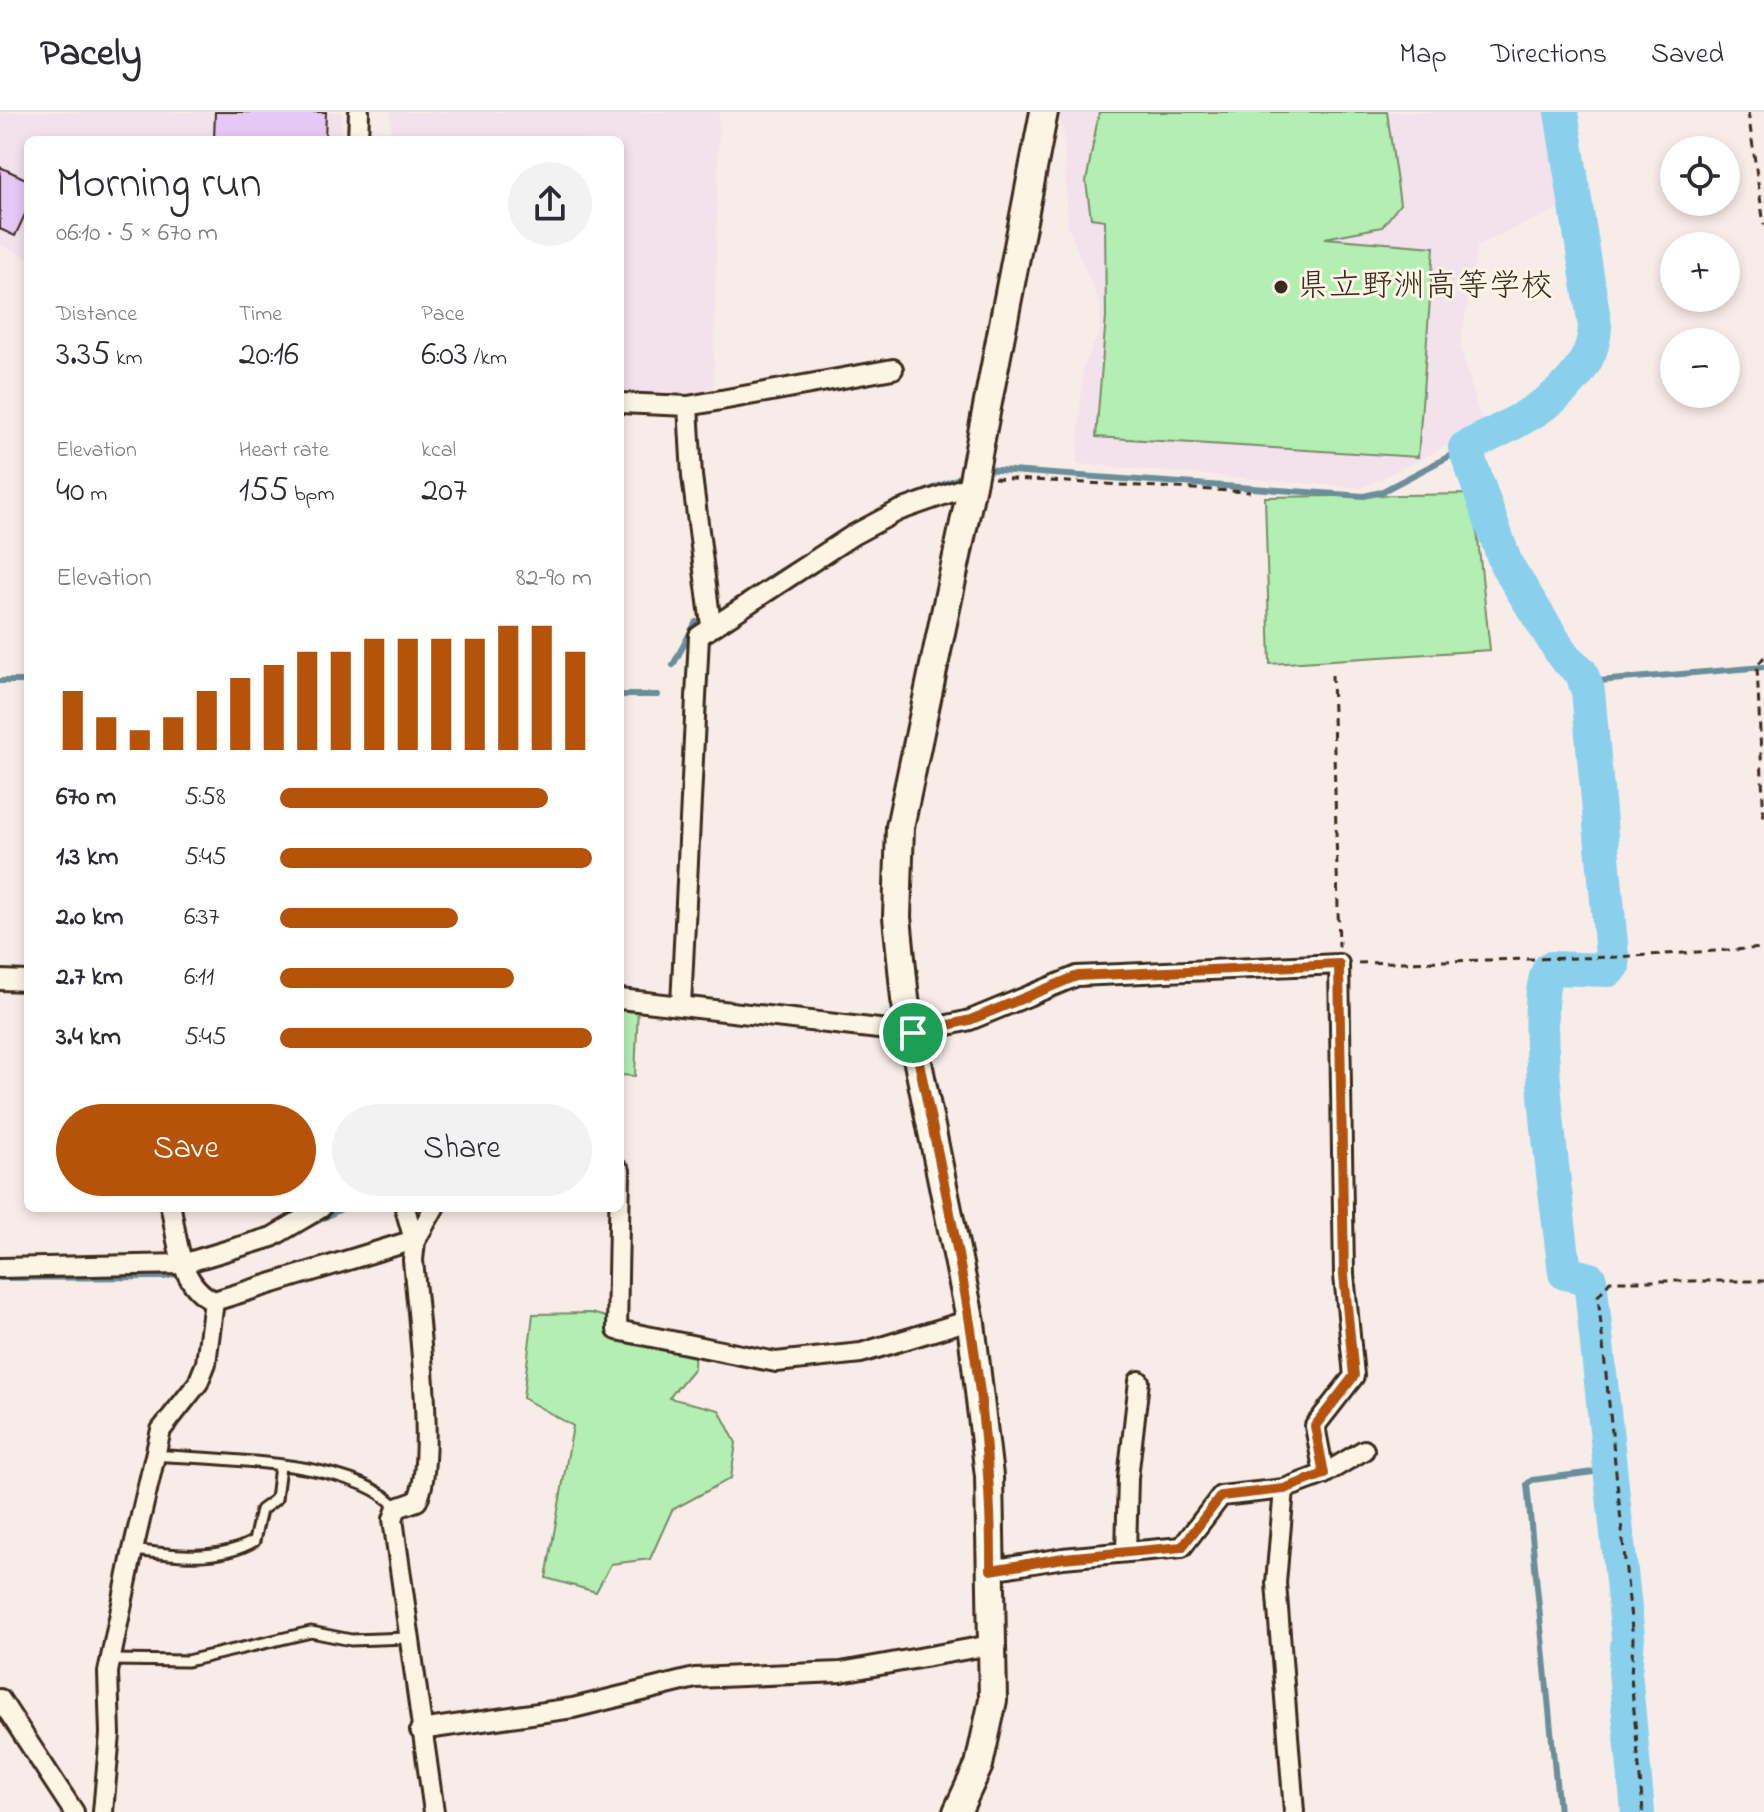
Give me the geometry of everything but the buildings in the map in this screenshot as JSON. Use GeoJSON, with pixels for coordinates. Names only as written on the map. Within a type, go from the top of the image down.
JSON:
{"type":"FeatureCollection","features":[{"type":"Feature","properties":{"kind":"street"},"geometry":{"type":"LineString","coordinates":[[358,136],[359,112]]}},
{"type":"Feature","properties":{"kind":"street"},"geometry":{"type":"LineString","coordinates":[[957,1812],[979,1765],[993,1700],[989,1476],[970,1320],[905,999],[897,917],[900,827],[972,485],[1044,112]]}},
{"type":"Feature","properties":{"kind":"street"},"geometry":{"type":"LineString","coordinates":[[624,403],[688,406],[893,369]]}},
{"type":"Feature","properties":{"kind":"street"},"geometry":{"type":"LineString","coordinates":[[688,406],[692,476],[711,625]]}},
{"type":"Feature","properties":{"kind":"street"},"geometry":{"type":"LineString","coordinates":[[681,1005],[699,636],[711,625],[887,517],[972,485]]}},
{"type":"Feature","properties":{"kind":"street"},"geometry":{"type":"LineString","coordinates":[[624,999],[913,1033],[970,1020],[1077,976],[1339,964],[1344,1275],[1354,1376],[1315,1426],[1324,1474]]}},
{"type":"Feature","properties":{"kind":"street"},"geometry":{"type":"LineString","coordinates":[[0,980],[24,981]]}},
{"type":"Feature","properties":{"kind":"street"},"geometry":{"type":"LineString","coordinates":[[172,1212],[182,1264],[203,1296],[214,1301],[414,1240],[406,1212]]}},
{"type":"Feature","properties":{"kind":"street"},"geometry":{"type":"LineString","coordinates":[[0,1268],[182,1264],[272,1237],[314,1212]]}},
{"type":"Feature","properties":{"kind":"street"},"geometry":{"type":"LineString","coordinates":[[431,1811],[393,1519],[397,1508],[417,1501],[424,1490],[425,1419],[413,1260],[415,1241],[432,1212]]}},
{"type":"Feature","properties":{"kind":"street"},"geometry":{"type":"LineString","coordinates":[[619,1212],[617,1330],[776,1362],[861,1353],[970,1320]]}},
{"type":"Feature","properties":{"kind":"street"},"geometry":{"type":"LineString","coordinates":[[103,1812],[110,1734],[110,1660],[133,1550],[161,1430],[198,1383],[206,1363],[214,1301]]}},
{"type":"Feature","properties":{"kind":"street"},"geometry":{"type":"LineString","coordinates":[[1126,1552],[1128,1478],[1139,1381]]}},
{"type":"Feature","properties":{"kind":"street"},"geometry":{"type":"LineString","coordinates":[[991,1570],[1182,1547],[1221,1496],[1284,1489],[1324,1474],[1364,1450]]}},
{"type":"Feature","properties":{"kind":"street"},"geometry":{"type":"LineString","coordinates":[[1284,1489],[1276,1583],[1294,1812]]}},
{"type":"Feature","properties":{"kind":"street"},"geometry":{"type":"LineString","coordinates":[[420,1730],[573,1708],[695,1678],[841,1672],[991,1645]]}},
{"type":"Feature","properties":{"kind":"street"},"geometry":{"type":"LineString","coordinates":[[0,1699],[74,1812]]}},
{"type":"Feature","properties":{"kind":"lane"},"geometry":{"type":"LineString","coordinates":[[154,1455],[328,1471],[369,1489],[397,1508]]}},
{"type":"Feature","properties":{"kind":"lane"},"geometry":{"type":"LineString","coordinates":[[133,1550],[185,1557],[243,1548],[254,1541],[261,1510],[276,1499],[280,1466]]}},
{"type":"Feature","properties":{"kind":"lane"},"geometry":{"type":"LineString","coordinates":[[110,1660],[187,1661],[311,1632],[351,1640],[408,1638]]}},
{"type":"Feature","properties":{"kind":"path"},"geometry":{"type":"LineString","coordinates":[[1748,112],[1764,225]]}},
{"type":"Feature","properties":{"kind":"path"},"geometry":{"type":"LineString","coordinates":[[972,485],[987,477],[1250,492]]}},
{"type":"Feature","properties":{"kind":"path"},"geometry":{"type":"LineString","coordinates":[[1764,657],[1757,666],[1764,822]]}},
{"type":"Feature","properties":{"kind":"path"},"geometry":{"type":"LineString","coordinates":[[1332,675],[1339,964],[1617,957],[1764,948]]}},
{"type":"Feature","properties":{"kind":"path"},"geometry":{"type":"LineString","coordinates":[[1643,1812],[1631,1677],[1633,1639],[1598,1296],[1610,1281],[1764,1281]]}},
{"type":"Feature","properties":{"kind":"shaded area"},"geometry":{"type":"Polygon","coordinates":[[[0,112],[342,112],[342,136],[24,136],[24,256],[0,245],[0,112]]]}},
{"type":"Feature","properties":{"kind":"shaded area"},"geometry":{"type":"Polygon","coordinates":[[[391,112],[719,112],[713,396],[624,393],[624,136],[391,136],[391,112]]]}},
{"type":"Feature","properties":{"kind":"shaded area","name":"県立野洲高等学校"},"geometry":{"type":"Polygon","coordinates":[[[1058,112],[1551,112],[1566,205],[1478,245],[1460,345],[1478,411],[1487,426],[1362,488],[1077,464],[1083,367],[1099,334],[1101,306],[1068,227],[1064,136],[1058,112]]]}},
{"type":"Feature","properties":{"kind":"green space","name":"県立野洲高等学校"},"geometry":{"type":"Polygon","coordinates":[[[1099,112],[1387,112],[1400,204],[1382,227],[1325,238],[1434,247],[1418,457],[1096,437],[1106,317],[1105,220],[1091,218],[1086,182],[1099,112]]]}},
{"type":"Feature","properties":{"kind":"green space"},"geometry":{"type":"Polygon","coordinates":[[[1473,494],[1490,650],[1270,664],[1265,497],[1473,494]]]}},
{"type":"Feature","properties":{"kind":"green space"},"geometry":{"type":"Polygon","coordinates":[[[624,1005],[638,1006],[635,1076],[624,1075],[624,1005]]]}},
{"type":"Feature","properties":{"kind":"green space"},"geometry":{"type":"Polygon","coordinates":[[[591,1313],[695,1340],[694,1368],[669,1398],[719,1410],[736,1443],[731,1478],[672,1510],[650,1559],[611,1564],[596,1592],[546,1578],[573,1426],[523,1398],[533,1314],[591,1313]]]}},
{"type":"Feature","properties":{"kind":"waterway"},"geometry":{"type":"LineString","coordinates":[[1561,112],[1595,326],[1591,349],[1581,369],[1548,402],[1465,448],[1506,564],[1564,657],[1581,672],[1588,691],[1613,966],[1609,970],[1550,968],[1544,988],[1543,1065],[1565,1273],[1590,1279],[1628,1637],[1625,1672],[1638,1812]]}},
{"type":"Feature","properties":{"kind":"waterway"},"geometry":{"type":"LineString","coordinates":[[984,469],[1364,496],[1381,492],[1465,448]]}},
{"type":"Feature","properties":{"kind":"waterway"},"geometry":{"type":"LineString","coordinates":[[896,503],[964,476]]}},
{"type":"Feature","properties":{"kind":"waterway"},"geometry":{"type":"LineString","coordinates":[[769,578],[797,561]]}},
{"type":"Feature","properties":{"kind":"waterway"},"geometry":{"type":"LineString","coordinates":[[673,665],[696,622]]}},
{"type":"Feature","properties":{"kind":"waterway"},"geometry":{"type":"LineString","coordinates":[[1587,682],[1764,667]]}},
{"type":"Feature","properties":{"kind":"waterway"},"geometry":{"type":"LineString","coordinates":[[0,681],[24,681]]}},
{"type":"Feature","properties":{"kind":"waterway"},"geometry":{"type":"LineString","coordinates":[[624,695],[658,695]]}},
{"type":"Feature","properties":{"kind":"waterway"},"geometry":{"type":"LineString","coordinates":[[306,1227],[335,1212]]}},
{"type":"Feature","properties":{"kind":"waterway"},"geometry":{"type":"LineString","coordinates":[[206,1266],[241,1255]]}},
{"type":"Feature","properties":{"kind":"waterway"},"geometry":{"type":"LineString","coordinates":[[0,1278],[164,1277],[184,1272]]}},
{"type":"Feature","properties":{"kind":"waterway"},"geometry":{"type":"LineString","coordinates":[[1559,1812],[1527,1484],[1532,1480],[1609,1470]]}},
{"type":"Feature","properties":{"kind":"place","name":"県立野洲高等学校"},"geometry":{"type":"Point","coordinates":[1281,287]}},
{"type":"Feature","properties":{"kind":"route"},"geometry":{"type":"LineString","coordinates":[[1339,964],[1344,1275],[1354,1376],[1315,1426],[1324,1474],[1284,1489],[1221,1496],[1182,1547],[1063,1558],[991,1570],[989,1476],[981,1384],[913,1033],[970,1020],[1077,976],[1339,964]]}}]}
